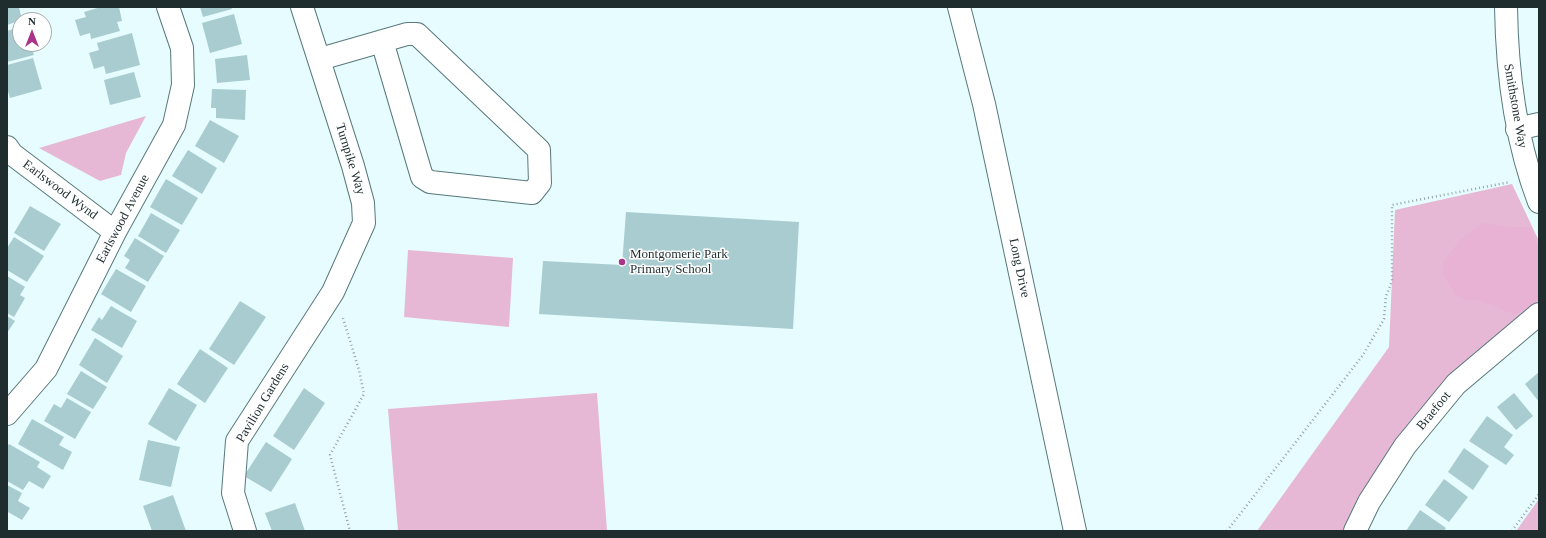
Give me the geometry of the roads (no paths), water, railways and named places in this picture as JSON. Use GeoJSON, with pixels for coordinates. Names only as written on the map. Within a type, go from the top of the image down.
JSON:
{"type":"FeatureCollection","features":[{"type":"Feature","properties":{"kind":"street","name":"Earlswood Avenue"},"geometry":{"type":"LineString","coordinates":[[7,414],[46,369],[114,232],[174,125],[183,85],[182,48],[168,7]]}},
{"type":"Feature","properties":{"kind":"street","name":"Turnpike Way"},"geometry":{"type":"LineString","coordinates":[[302,7],[320,59],[363,203],[364,223],[328,300]]}},
{"type":"Feature","properties":{"kind":"street","name":"Long Drive"},"geometry":{"type":"LineString","coordinates":[[959,7],[984,104],[1075,531]]}},
{"type":"Feature","properties":{"kind":"street","name":"Smithstone Way"},"geometry":{"type":"LineString","coordinates":[[1506,7],[1506,55],[1517,129],[1527,171],[1539,202]]}},
{"type":"Feature","properties":{"kind":"street"},"geometry":{"type":"LineString","coordinates":[[320,59],[407,34],[417,34],[539,150],[540,183],[532,193],[430,182],[422,177],[382,42]]}},
{"type":"Feature","properties":{"kind":"street"},"geometry":{"type":"LineString","coordinates":[[1517,129],[1539,124]]}},
{"type":"Feature","properties":{"kind":"street","name":"Earlswood Wynd"},"geometry":{"type":"LineString","coordinates":[[7,147],[12,154],[114,232]]}},
{"type":"Feature","properties":{"kind":"street","name":"Pavilion Gardens"},"geometry":{"type":"LineString","coordinates":[[245,531],[233,493],[237,441],[328,300]]}},
{"type":"Feature","properties":{"kind":"street","name":"Braefoot"},"geometry":{"type":"LineString","coordinates":[[1355,531],[1369,502],[1405,446],[1456,384],[1539,314]]}},
{"type":"Feature","properties":{"kind":"place","name":"Montgomerie Park Primary School"},"geometry":{"type":"Point","coordinates":[622,262]}}]}
